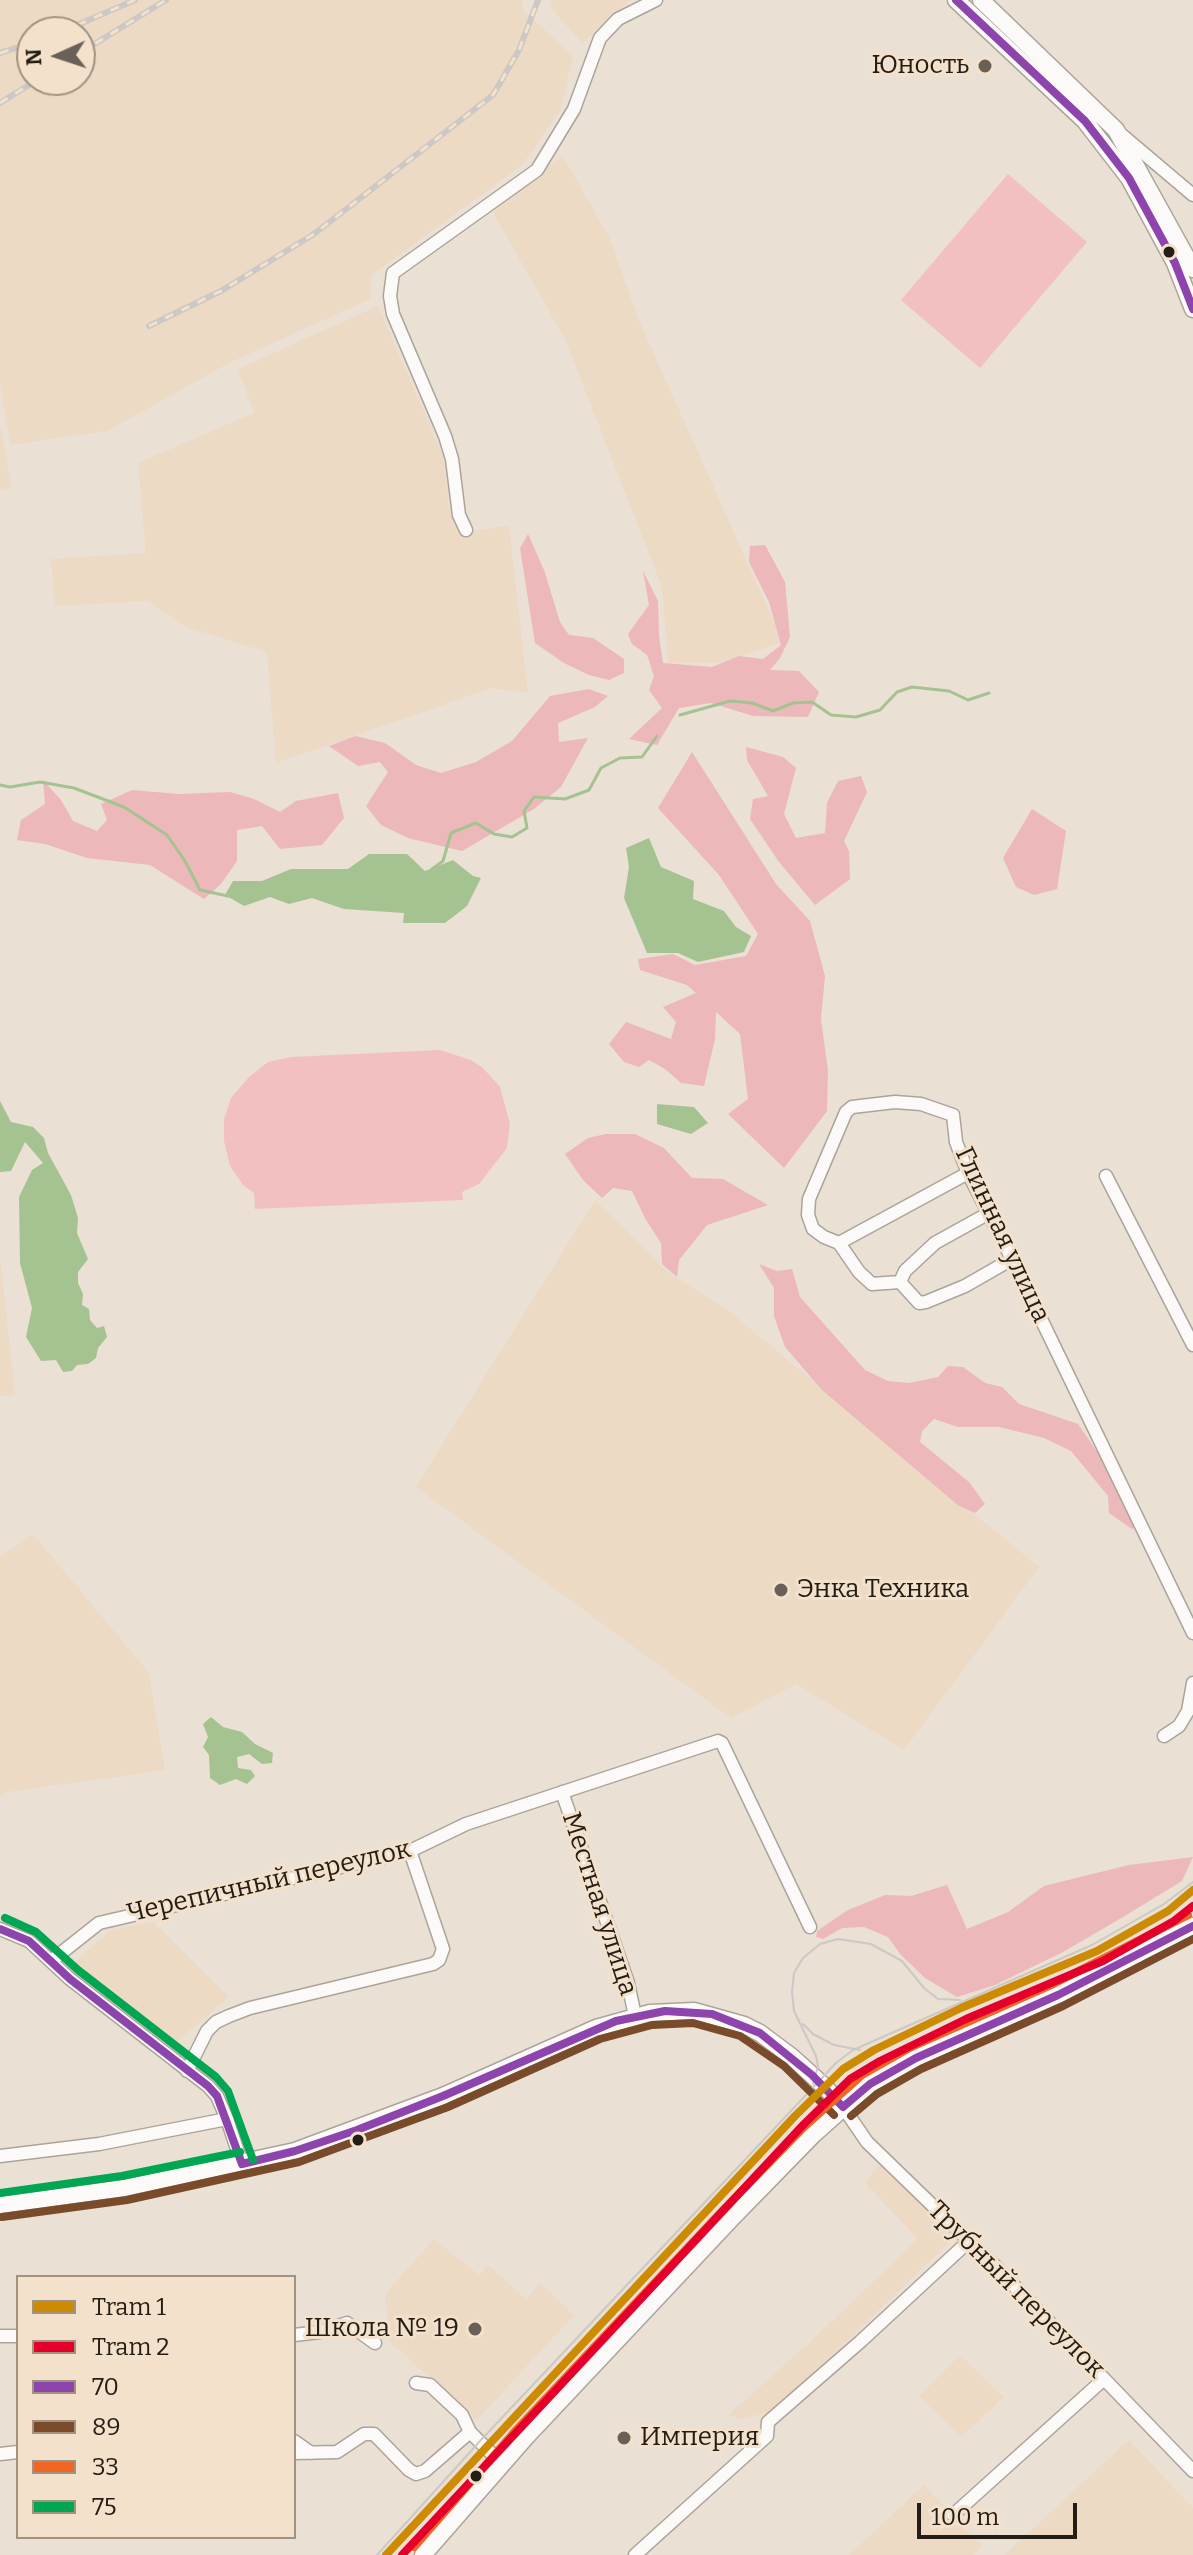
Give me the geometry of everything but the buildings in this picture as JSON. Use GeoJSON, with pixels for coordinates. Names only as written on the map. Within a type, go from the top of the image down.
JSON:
{"type":"FeatureCollection","features":[{"type":"Feature","properties":{"kind":"main road"},"geometry":{"type":"LineString","coordinates":[[956,0],[1085,121],[1129,178],[1175,263],[1193,309]]}},
{"type":"Feature","properties":{"kind":"main road"},"geometry":{"type":"LineString","coordinates":[[981,0],[1116,130],[1193,269]]}},
{"type":"Feature","properties":{"kind":"main road"},"geometry":{"type":"LineString","coordinates":[[431,2552],[503,2465],[732,2218],[870,2084],[916,2058],[1058,1995],[1193,1926]]}},
{"type":"Feature","properties":{"kind":"main road"},"geometry":{"type":"LineString","coordinates":[[0,2205],[124,2188],[295,2151],[443,2096],[596,2028],[635,2016],[694,2011],[744,2025],[794,2059],[843,2107]]}},
{"type":"Feature","properties":{"kind":"street"},"geometry":{"type":"LineString","coordinates":[[466,530],[459,515],[452,459],[445,436],[393,314],[389,285],[393,273],[537,170],[578,102],[600,38],[618,19],[656,0]]}},
{"type":"Feature","properties":{"kind":"street"},"geometry":{"type":"LineString","coordinates":[[1116,130],[1193,195]]}},
{"type":"Feature","properties":{"kind":"street","name":"Глинная улица"},"geometry":{"type":"LineString","coordinates":[[904,1286],[872,1284],[859,1272],[839,1243],[813,1229],[808,1215],[809,1199],[846,1112],[852,1107],[895,1102],[921,1104],[953,1115],[956,1142],[968,1173],[1193,1633]]}},
{"type":"Feature","properties":{"kind":"street"},"geometry":{"type":"LineString","coordinates":[[839,1243],[968,1173]]}},
{"type":"Feature","properties":{"kind":"street"},"geometry":{"type":"LineString","coordinates":[[1106,1176],[1193,1345]]}},
{"type":"Feature","properties":{"kind":"street"},"geometry":{"type":"LineString","coordinates":[[989,1213],[935,1243],[905,1271],[904,1286],[919,1303],[926,1302],[965,1286],[1012,1259]]}},
{"type":"Feature","properties":{"kind":"street"},"geometry":{"type":"LineString","coordinates":[[1164,1736],[1179,1726],[1188,1711],[1193,1683]]}},
{"type":"Feature","properties":{"kind":"street","name":"Черепичный переулок"},"geometry":{"type":"LineString","coordinates":[[51,1961],[99,1923],[410,1851],[466,1824],[711,1742],[722,1743],[810,1927]]}},
{"type":"Feature","properties":{"kind":"street","name":"Местная улица"},"geometry":{"type":"LineString","coordinates":[[562,1792],[628,1983],[635,2016]]}},
{"type":"Feature","properties":{"kind":"street"},"geometry":{"type":"LineString","coordinates":[[187,2071],[207,2031],[229,2016],[250,2008],[433,1964],[443,1949],[410,1851]]}},
{"type":"Feature","properties":{"kind":"street"},"geometry":{"type":"LineString","coordinates":[[0,1929],[29,1941],[70,1979],[217,2096],[242,2164]]}},
{"type":"Feature","properties":{"kind":"street","name":"Трубный переулок"},"geometry":{"type":"LineString","coordinates":[[843,2107],[867,2142],[969,2241],[1193,2471]]}},
{"type":"Feature","properties":{"kind":"street"},"geometry":{"type":"LineString","coordinates":[[0,2156],[99,2144],[227,2119]]}},
{"type":"Feature","properties":{"kind":"street"},"geometry":{"type":"LineString","coordinates":[[635,2555],[767,2436],[768,2422],[969,2241]]}},
{"type":"Feature","properties":{"kind":"street"},"geometry":{"type":"LineString","coordinates":[[296,2335],[320,2332],[347,2323],[375,2343]]}},
{"type":"Feature","properties":{"kind":"street"},"geometry":{"type":"LineString","coordinates":[[953,2515],[1104,2379]]}},
{"type":"Feature","properties":{"kind":"street"},"geometry":{"type":"LineString","coordinates":[[416,2383],[430,2385],[462,2415],[470,2432],[503,2465]]}},
{"type":"Feature","properties":{"kind":"street"},"geometry":{"type":"LineString","coordinates":[[296,2453],[337,2452],[364,2434],[374,2434],[409,2470],[421,2473],[470,2432]]}},
{"type":"Feature","properties":{"kind":"street"},"geometry":{"type":"LineString","coordinates":[[296,2442],[311,2453]]}},
{"type":"Feature","properties":{"kind":"shaded area"},"geometry":{"type":"Polygon","coordinates":[[[0,0],[522,0],[522,9],[573,56],[560,111],[522,165],[372,275],[370,299],[229,363],[107,431],[10,445],[0,381],[0,0]]]}},
{"type":"Feature","properties":{"kind":"shaded area"},"geometry":{"type":"Polygon","coordinates":[[[551,0],[630,0],[582,43],[552,9],[551,0]]]}},
{"type":"Feature","properties":{"kind":"shaded area"},"geometry":{"type":"Polygon","coordinates":[[[563,156],[610,239],[637,316],[783,642],[719,663],[668,663],[662,587],[565,339],[491,209],[563,156]]]}},
{"type":"Feature","properties":{"kind":"shaded area"},"geometry":{"type":"Polygon","coordinates":[[[1008,174],[1087,242],[980,368],[901,300],[1008,174]]]}},
{"type":"Feature","properties":{"kind":"shaded area"},"geometry":{"type":"Polygon","coordinates":[[[378,306],[444,458],[449,507],[473,531],[509,526],[528,693],[492,688],[276,763],[267,652],[186,627],[148,601],[55,606],[51,559],[146,553],[138,463],[254,413],[238,369],[378,306]]]}},
{"type":"Feature","properties":{"kind":"shaded area"},"geometry":{"type":"Polygon","coordinates":[[[0,424],[12,488],[0,489],[0,424]]]}},
{"type":"Feature","properties":{"kind":"shaded area"},"geometry":{"type":"Polygon","coordinates":[[[528,534],[544,570],[560,622],[569,635],[593,638],[624,659],[624,673],[609,680],[589,675],[564,663],[535,643],[520,548],[528,534]]]}},
{"type":"Feature","properties":{"kind":"shaded area"},"geometry":{"type":"Polygon","coordinates":[[[765,545],[785,582],[790,637],[770,670],[799,671],[819,692],[808,717],[753,716],[711,703],[679,708],[657,745],[629,739],[662,708],[649,690],[654,676],[647,655],[632,644],[628,634],[649,605],[643,571],[658,601],[663,663],[712,667],[739,656],[763,659],[781,645],[769,602],[749,562],[750,546],[765,545]]]}},
{"type":"Feature","properties":{"kind":"shaded area"},"geometry":{"type":"Polygon","coordinates":[[[589,689],[608,696],[595,707],[558,723],[559,742],[588,738],[561,787],[534,809],[462,851],[408,838],[381,825],[366,806],[388,772],[380,762],[358,766],[329,746],[355,736],[385,743],[416,765],[441,773],[476,762],[512,741],[550,696],[589,689]]]}},
{"type":"Feature","properties":{"kind":"shaded area"},"geometry":{"type":"Polygon","coordinates":[[[746,747],[783,757],[796,768],[784,814],[796,838],[825,833],[827,803],[838,781],[861,776],[867,792],[844,841],[849,851],[850,879],[815,905],[779,862],[750,819],[753,799],[768,796],[747,760],[746,747]]]}},
{"type":"Feature","properties":{"kind":"shaded area"},"geometry":{"type":"Polygon","coordinates":[[[692,752],[776,884],[810,921],[825,976],[821,1019],[828,1071],[827,1111],[784,1168],[728,1114],[748,1099],[740,1034],[716,1012],[715,1039],[704,1086],[681,1083],[649,1060],[639,1067],[624,1062],[609,1044],[626,1022],[671,1039],[676,1022],[663,1007],[696,993],[687,985],[640,970],[638,959],[673,954],[695,965],[746,956],[758,934],[719,875],[658,808],[692,752]]]}},
{"type":"Feature","properties":{"kind":"shaded area"},"geometry":{"type":"Polygon","coordinates":[[[43,780],[61,800],[73,821],[97,831],[107,820],[101,804],[132,790],[179,794],[230,792],[254,799],[280,812],[296,801],[338,793],[344,818],[322,845],[280,849],[262,826],[237,830],[237,861],[221,884],[204,899],[150,865],[87,858],[45,844],[17,840],[21,820],[45,804],[43,780]]]}},
{"type":"Feature","properties":{"kind":"shaded area"},"geometry":{"type":"Polygon","coordinates":[[[1032,809],[1066,831],[1057,889],[1034,895],[1016,887],[1003,858],[1032,809]]]}},
{"type":"Feature","properties":{"kind":"shaded area"},"geometry":{"type":"Polygon","coordinates":[[[649,838],[661,867],[694,881],[693,899],[724,911],[736,927],[751,936],[744,952],[698,962],[678,953],[647,953],[624,898],[629,867],[626,848],[649,838]]]}},
{"type":"Feature","properties":{"kind":"shaded area"},"geometry":{"type":"Polygon","coordinates":[[[369,854],[407,854],[425,871],[453,860],[473,876],[481,878],[467,906],[445,923],[403,923],[404,913],[344,909],[312,898],[289,904],[270,897],[244,906],[225,895],[233,881],[262,881],[291,869],[348,869],[369,854]]]}},
{"type":"Feature","properties":{"kind":"shaded area"},"geometry":{"type":"Polygon","coordinates":[[[440,1050],[471,1060],[483,1068],[500,1087],[510,1124],[507,1148],[479,1184],[462,1192],[463,1200],[255,1209],[254,1193],[243,1185],[230,1166],[224,1141],[224,1119],[231,1098],[249,1077],[268,1062],[291,1057],[440,1050]]]}},
{"type":"Feature","properties":{"kind":"shaded area"},"geometry":{"type":"Polygon","coordinates":[[[0,1101],[11,1122],[33,1127],[44,1138],[48,1153],[71,1195],[78,1218],[77,1233],[88,1259],[78,1272],[82,1305],[89,1309],[90,1320],[97,1328],[104,1326],[107,1337],[98,1348],[96,1358],[88,1364],[77,1365],[72,1371],[63,1372],[56,1360],[41,1361],[26,1337],[32,1308],[20,1263],[19,1197],[32,1170],[43,1163],[25,1142],[11,1171],[0,1172],[0,1101]]]}},
{"type":"Feature","properties":{"kind":"shaded area"},"geometry":{"type":"Polygon","coordinates":[[[657,1104],[694,1107],[708,1123],[691,1134],[657,1124],[657,1104]]]}},
{"type":"Feature","properties":{"kind":"shaded area"},"geometry":{"type":"Polygon","coordinates":[[[606,1134],[635,1134],[664,1148],[692,1178],[723,1179],[768,1205],[707,1225],[679,1260],[677,1277],[662,1264],[661,1243],[632,1191],[613,1188],[602,1198],[583,1180],[565,1154],[588,1138],[606,1134]]]}},
{"type":"Feature","properties":{"kind":"shaded area"},"geometry":{"type":"Polygon","coordinates":[[[595,1200],[669,1273],[725,1308],[1039,1567],[904,1750],[796,1684],[731,1718],[416,1487],[595,1200]]]}},
{"type":"Feature","properties":{"kind":"shaded area"},"geometry":{"type":"Polygon","coordinates":[[[0,1258],[15,1395],[0,1396],[0,1258]]]}},
{"type":"Feature","properties":{"kind":"shaded area"},"geometry":{"type":"Polygon","coordinates":[[[759,1264],[777,1271],[792,1269],[800,1297],[865,1370],[888,1381],[909,1383],[938,1377],[948,1366],[963,1367],[985,1383],[1002,1387],[1019,1404],[1078,1424],[1111,1472],[1139,1526],[1132,1529],[1109,1513],[1108,1496],[1071,1451],[1044,1438],[999,1427],[958,1427],[934,1419],[922,1431],[920,1442],[969,1482],[985,1504],[975,1513],[959,1506],[822,1390],[785,1347],[774,1316],[774,1288],[759,1264]]]}},
{"type":"Feature","properties":{"kind":"shaded area"},"geometry":{"type":"Polygon","coordinates":[[[33,1534],[149,1673],[165,1770],[7,1792],[0,1798],[0,1557],[33,1534]]]}},
{"type":"Feature","properties":{"kind":"shaded area"},"geometry":{"type":"Polygon","coordinates":[[[211,1717],[223,1727],[242,1732],[255,1744],[273,1753],[272,1763],[262,1764],[249,1754],[237,1757],[238,1768],[251,1770],[255,1776],[247,1784],[236,1779],[220,1785],[210,1778],[209,1755],[203,1747],[208,1737],[203,1724],[211,1717]]]}},
{"type":"Feature","properties":{"kind":"shaded area"},"geometry":{"type":"Polygon","coordinates":[[[1193,1857],[1182,1881],[1123,1917],[1063,1952],[995,1985],[957,1997],[925,1978],[901,1955],[888,1937],[864,1927],[842,1928],[823,1939],[816,1937],[817,1931],[848,1910],[885,1895],[911,1896],[947,1885],[967,1929],[1008,1912],[1044,1886],[1129,1865],[1193,1857]]]}},
{"type":"Feature","properties":{"kind":"shaded area"},"geometry":{"type":"Polygon","coordinates":[[[153,1922],[229,1997],[172,2046],[74,1963],[111,1930],[153,1922]]]}},
{"type":"Feature","properties":{"kind":"shaded area"},"geometry":{"type":"Polygon","coordinates":[[[882,2162],[955,2237],[775,2410],[743,2419],[728,2415],[918,2239],[865,2183],[882,2162]]]}},
{"type":"Feature","properties":{"kind":"shaded area","name":"Школа № 19"},"geometry":{"type":"Polygon","coordinates":[[[434,2239],[479,2275],[488,2265],[526,2299],[540,2283],[574,2315],[477,2420],[390,2342],[385,2294],[434,2239]]]}},
{"type":"Feature","properties":{"kind":"shaded area"},"geometry":{"type":"Polygon","coordinates":[[[960,2355],[1004,2397],[961,2437],[919,2396],[960,2355]]]}},
{"type":"Feature","properties":{"kind":"shaded area"},"geometry":{"type":"Polygon","coordinates":[[[1129,2440],[1193,2508],[1193,2555],[1004,2555],[1129,2440]]]}},
{"type":"Feature","properties":{"kind":"shaded area"},"geometry":{"type":"Polygon","coordinates":[[[924,2485],[982,2546],[973,2555],[849,2555],[924,2485]]]}},
{"type":"Feature","properties":{"kind":"waterway"},"geometry":{"type":"LineString","coordinates":[[680,715],[730,701],[752,703],[773,711],[793,703],[812,702],[831,715],[856,717],[880,710],[897,692],[912,687],[949,691],[968,700],[989,693]]}},
{"type":"Feature","properties":{"kind":"waterway"},"geometry":{"type":"LineString","coordinates":[[432,869],[443,861],[451,833],[476,823],[494,834],[512,837],[527,828],[524,811],[534,797],[565,799],[589,790],[601,768],[620,758],[642,757],[657,736]]}},
{"type":"Feature","properties":{"kind":"waterway"},"geometry":{"type":"LineString","coordinates":[[0,785],[10,787],[40,782],[74,788],[124,807],[167,835],[200,890],[228,896]]}},
{"type":"Feature","properties":{"kind":"tram line"},"geometry":{"type":"LineString","coordinates":[[377,2555],[480,2441],[836,2063],[853,2050],[1092,1945],[1164,1904],[1193,1882]]}},
{"type":"Feature","properties":{"kind":"tram line","name":"1"},"geometry":{"type":"LineString","coordinates":[[386,2555],[795,2116],[843,2069],[874,2050],[961,2008],[1097,1951],[1168,1911],[1193,1890]]}},
{"type":"Feature","properties":{"kind":"tram line","name":"2"},"geometry":{"type":"LineString","coordinates":[[402,2555],[804,2124],[850,2079],[966,2019],[1103,1961],[1174,1921],[1193,1906]]}},
{"type":"Feature","properties":{"kind":"tram line"},"geometry":{"type":"LineString","coordinates":[[813,2084],[818,2066],[816,2056],[794,2011],[792,1992],[794,1973],[803,1958],[820,1944],[838,1939],[871,1944],[902,1961],[924,1988],[938,1999],[960,2000]]}},
{"type":"Feature","properties":{"kind":"tram line"},"geometry":{"type":"LineString","coordinates":[[803,2024],[813,2034],[834,2045],[860,2050]]}},
{"type":"Feature","properties":{"kind":"railway"},"geometry":{"type":"LineString","coordinates":[[96,17],[135,0]]}},
{"type":"Feature","properties":{"kind":"railway"},"geometry":{"type":"LineString","coordinates":[[96,43],[166,0]]}},
{"type":"Feature","properties":{"kind":"railway"},"geometry":{"type":"LineString","coordinates":[[149,326],[221,291],[314,234],[493,95],[519,50],[538,0]]}},
{"type":"Feature","properties":{"kind":"railway"},"geometry":{"type":"LineString","coordinates":[[0,53],[16,48]]}},
{"type":"Feature","properties":{"kind":"railway"},"geometry":{"type":"LineString","coordinates":[[0,103],[16,93]]}},
{"type":"Feature","properties":{"kind":"transit line","name":"70"},"geometry":{"type":"LineString","coordinates":[[956,0],[1085,121],[1129,178],[1175,263],[1193,309]]}},
{"type":"Feature","properties":{"kind":"transit line","name":"33"},"geometry":{"type":"LineString","coordinates":[[414,2547],[517,2429],[723,2210],[804,2127],[862,2075],[911,2047],[1053,1984],[1188,1915]]}},
{"type":"Feature","properties":{"kind":"transit line","name":"75"},"geometry":{"type":"LineString","coordinates":[[5,1918],[36,1932],[78,1970],[216,2077],[228,2091],[253,2160]]}},
{"type":"Feature","properties":{"kind":"transit line","name":"70"},"geometry":{"type":"LineString","coordinates":[[843,2107],[870,2084],[916,2058],[1058,1995],[1193,1926]]}},
{"type":"Feature","properties":{"kind":"transit line","name":"70"},"geometry":{"type":"LineString","coordinates":[[0,1929],[29,1941],[70,1979],[208,2086],[217,2096],[242,2164]]}},
{"type":"Feature","properties":{"kind":"transit line","name":"89"},"geometry":{"type":"LineString","coordinates":[[851,2116],[877,2094],[921,2069],[1063,2006],[1193,1939]]}},
{"type":"Feature","properties":{"kind":"transit line","name":"70"},"geometry":{"type":"LineString","coordinates":[[242,2164],[295,2151],[357,2130],[616,2021],[665,2011],[712,2014],[760,2033],[812,2075],[843,2107]]}},
{"type":"Feature","properties":{"kind":"transit line","name":"89"},"geometry":{"type":"LineString","coordinates":[[2,2217],[127,2200],[299,2162],[448,2107],[600,2039],[652,2025],[693,2023],[740,2036],[784,2066],[834,2115]]}},
{"type":"Feature","properties":{"kind":"transit line","name":"75"},"geometry":{"type":"LineString","coordinates":[[0,2193],[122,2176],[240,2152]]}},
{"type":"Feature","properties":{"kind":"place","name":"Юность"},"geometry":{"type":"Point","coordinates":[985,66]}},
{"type":"Feature","properties":{"kind":"place","name":"Энка Техника"},"geometry":{"type":"Point","coordinates":[781,1590]}},
{"type":"Feature","properties":{"kind":"place","name":"Школа № 19"},"geometry":{"type":"Point","coordinates":[475,2329]}},
{"type":"Feature","properties":{"kind":"place","name":"Империя"},"geometry":{"type":"Point","coordinates":[624,2438]}}]}
